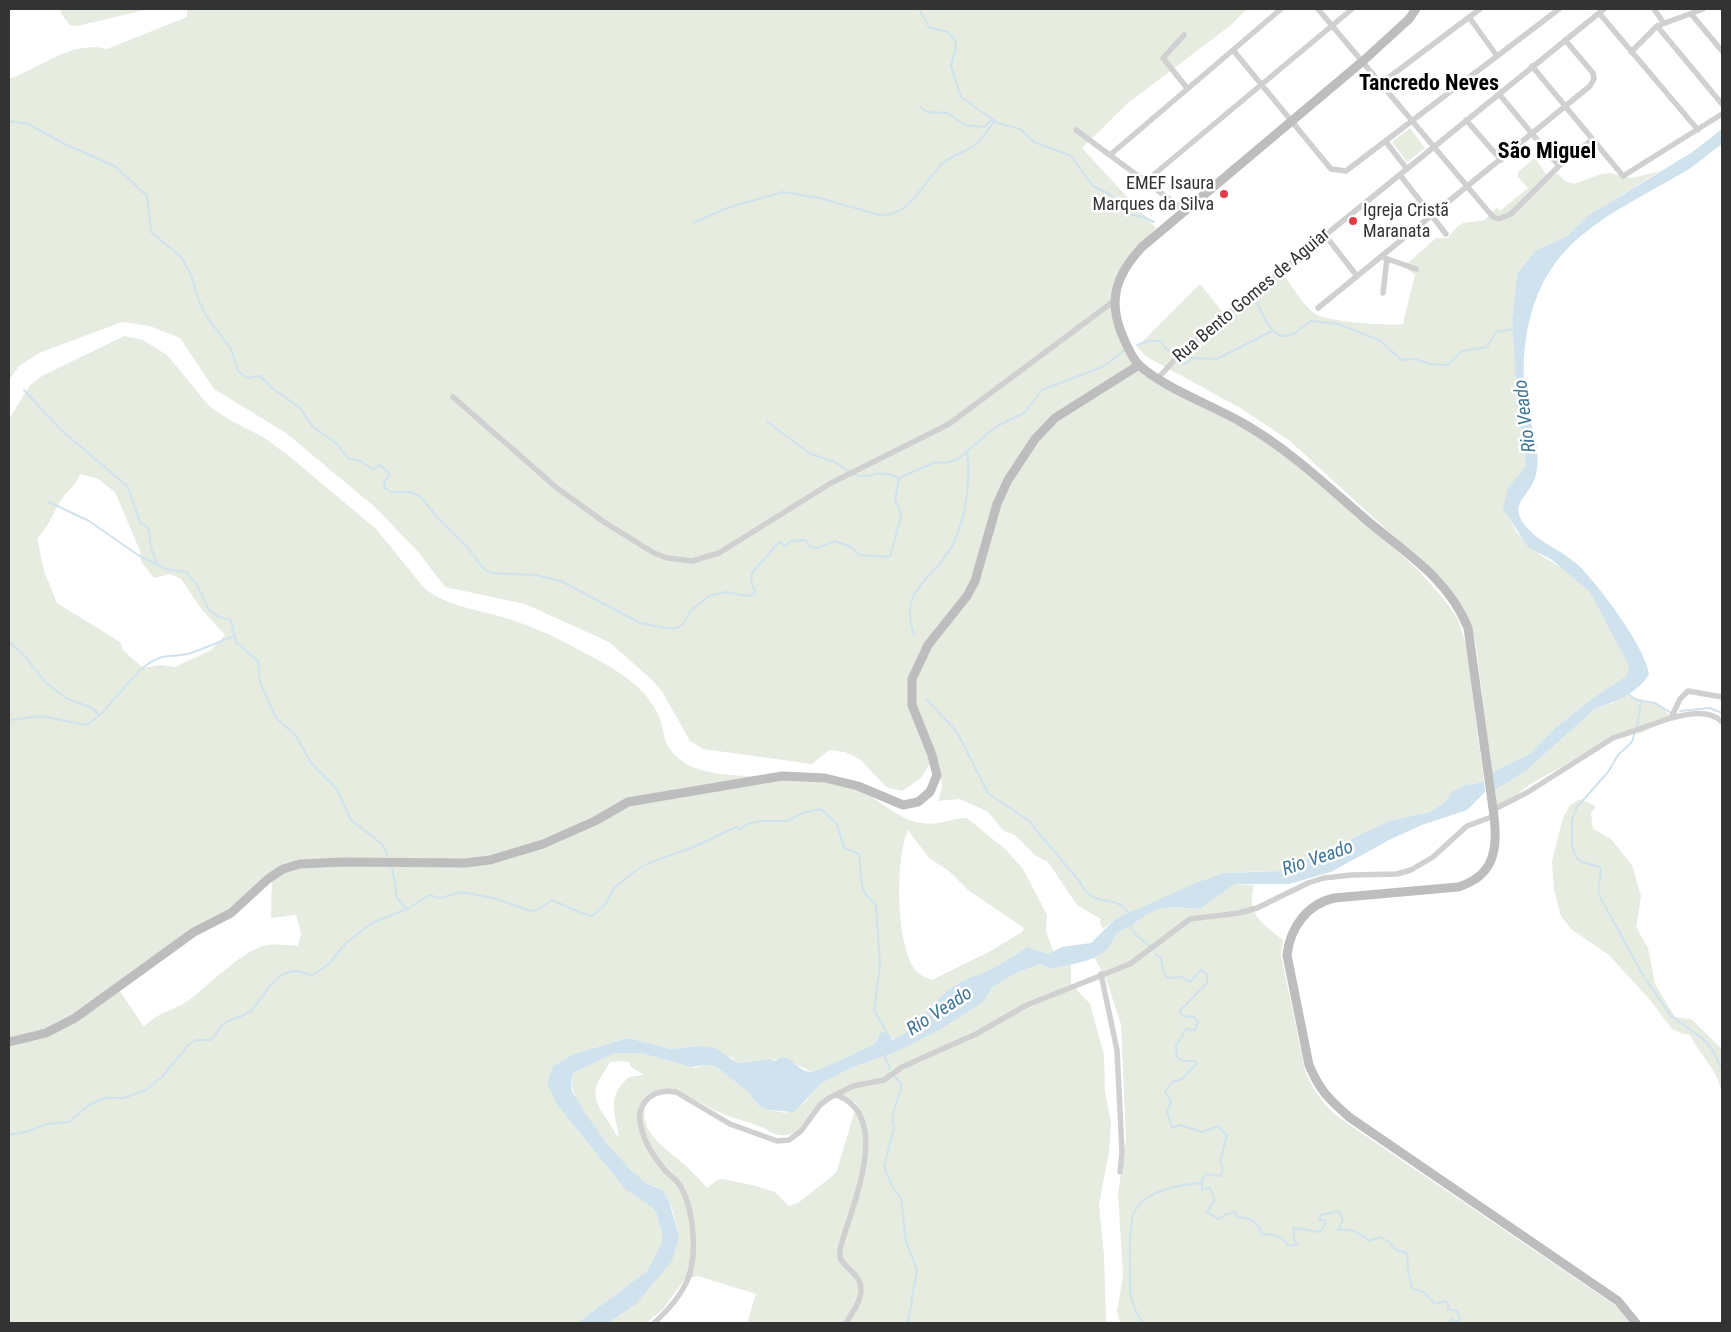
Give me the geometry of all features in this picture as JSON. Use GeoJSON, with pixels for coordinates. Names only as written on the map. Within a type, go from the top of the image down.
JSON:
{"type":"FeatureCollection","features":[{"type":"Feature","properties":{"kind":"main road"},"geometry":{"type":"LineString","coordinates":[[1416,9],[1409,19],[1363,61],[1153,236],[1130,260],[1119,280],[1114,301],[1121,332],[1139,365],[1158,378],[1241,422],[1281,448],[1418,560],[1450,593],[1460,609],[1468,628],[1474,659],[1494,813],[1496,835],[1493,857],[1479,878],[1458,887],[1334,898],[1311,908],[1302,918],[1288,943],[1287,955],[1309,1064],[1324,1095],[1349,1117],[1618,1301],[1636,1323]]}},
{"type":"Feature","properties":{"kind":"main road"},"geometry":{"type":"LineString","coordinates":[[9,1042],[46,1033],[75,1018],[194,932],[231,913],[277,873],[300,864],[343,862],[465,863],[490,860],[543,844],[595,821],[628,802],[782,776],[825,778],[858,786],[903,805],[918,802],[930,792],[937,775],[932,755],[912,705],[912,679],[928,645],[968,596],[975,581],[994,511],[1008,480],[1035,439],[1055,418],[1139,365]]}},
{"type":"Feature","properties":{"kind":"street"},"geometry":{"type":"LineString","coordinates":[[1110,155],[1281,9]]}},
{"type":"Feature","properties":{"kind":"street"},"geometry":{"type":"LineString","coordinates":[[1318,9],[1488,214],[1499,219],[1511,214],[1559,166],[1592,140]]}},
{"type":"Feature","properties":{"kind":"street"},"geometry":{"type":"LineString","coordinates":[[1146,181],[1352,9]]}},
{"type":"Feature","properties":{"kind":"street"},"geometry":{"type":"LineString","coordinates":[[1380,84],[1480,9]]}},
{"type":"Feature","properties":{"kind":"street"},"geometry":{"type":"LineString","coordinates":[[1233,50],[1331,169],[1346,171],[1559,9]]}},
{"type":"Feature","properties":{"kind":"street"},"geometry":{"type":"LineString","coordinates":[[1654,9],[1660,24],[1722,104]]}},
{"type":"Feature","properties":{"kind":"street"},"geometry":{"type":"LineString","coordinates":[[1631,52],[1660,24],[1703,9]]}},
{"type":"Feature","properties":{"kind":"street"},"geometry":{"type":"LineString","coordinates":[[1602,11],[1631,52],[1698,130]]}},
{"type":"Feature","properties":{"kind":"street","name":"Rua Bento Gomes de Aguiar"},"geometry":{"type":"LineString","coordinates":[[1158,378],[1178,355],[1602,11]]}},
{"type":"Feature","properties":{"kind":"street"},"geometry":{"type":"LineString","coordinates":[[1692,14],[1722,51]]}},
{"type":"Feature","properties":{"kind":"street"},"geometry":{"type":"LineString","coordinates":[[1469,17],[1497,56]]}},
{"type":"Feature","properties":{"kind":"street"},"geometry":{"type":"LineString","coordinates":[[1184,35],[1163,58],[1187,88]]}},
{"type":"Feature","properties":{"kind":"street"},"geometry":{"type":"LineString","coordinates":[[1318,308],[1357,276],[1385,258],[1431,215],[1590,86],[1594,76],[1565,40]]}},
{"type":"Feature","properties":{"kind":"street"},"geometry":{"type":"LineString","coordinates":[[1532,66],[1623,176],[1722,114]]}},
{"type":"Feature","properties":{"kind":"street"},"geometry":{"type":"LineString","coordinates":[[1499,94],[1559,166]]}},
{"type":"Feature","properties":{"kind":"street"},"geometry":{"type":"LineString","coordinates":[[1466,120],[1501,160]]}},
{"type":"Feature","properties":{"kind":"street"},"geometry":{"type":"LineString","coordinates":[[1076,130],[1184,210]]}},
{"type":"Feature","properties":{"kind":"street"},"geometry":{"type":"LineString","coordinates":[[1386,142],[1407,169]]}},
{"type":"Feature","properties":{"kind":"street"},"geometry":{"type":"LineString","coordinates":[[1400,175],[1446,234]]}},
{"type":"Feature","properties":{"kind":"street"},"geometry":{"type":"LineString","coordinates":[[1325,235],[1357,276]]}},
{"type":"Feature","properties":{"kind":"street"},"geometry":{"type":"LineString","coordinates":[[1385,258],[1416,268]]}},
{"type":"Feature","properties":{"kind":"street"},"geometry":{"type":"LineString","coordinates":[[1383,293],[1385,258]]}},
{"type":"Feature","properties":{"kind":"street"},"geometry":{"type":"LineString","coordinates":[[453,397],[544,477],[604,522],[654,554],[667,558],[704,559],[734,545],[831,483],[949,424],[1114,301]]}},
{"type":"Feature","properties":{"kind":"street"},"geometry":{"type":"LineString","coordinates":[[1671,718],[1680,699],[1688,691],[1722,697]]}},
{"type":"Feature","properties":{"kind":"street"},"geometry":{"type":"LineString","coordinates":[[654,1323],[674,1301],[686,1283],[691,1259],[692,1230],[691,1215],[681,1188],[658,1162],[641,1127],[641,1111],[648,1097],[659,1092],[676,1092],[723,1120],[782,1142],[797,1136],[820,1105],[836,1095],[853,1086],[884,1080],[902,1067],[976,1034],[1027,1005],[1137,960],[1190,919],[1257,908],[1308,883],[1324,878],[1351,874],[1397,874],[1411,870],[1433,857],[1467,826],[1494,813],[1612,738],[1671,718],[1694,714],[1712,714],[1722,722]]}},
{"type":"Feature","properties":{"kind":"street"},"geometry":{"type":"LineString","coordinates":[[1101,974],[1116,1038],[1119,1066],[1122,1152],[1120,1172]]}},
{"type":"Feature","properties":{"kind":"street"},"geometry":{"type":"LineString","coordinates":[[836,1095],[852,1104],[858,1110],[864,1132],[861,1180],[839,1254],[843,1263],[857,1277],[861,1290],[859,1300],[846,1323]]}},
{"type":"Feature","properties":{"kind":"shaded area"},"geometry":{"type":"Polygon","coordinates":[[[60,9],[149,9],[77,26],[70,25],[60,9]]]}},
{"type":"Feature","properties":{"kind":"shaded area"},"geometry":{"type":"Polygon","coordinates":[[[187,9],[1247,9],[1231,25],[1128,103],[1082,148],[1156,228],[1130,255],[1112,308],[1138,361],[1173,384],[1228,412],[1337,495],[1418,570],[1443,598],[1458,619],[1466,645],[1484,782],[1465,785],[1453,791],[1445,802],[1430,812],[1389,821],[1353,838],[1342,848],[1313,857],[1282,871],[1237,872],[1115,919],[1103,929],[1100,923],[1101,919],[1077,905],[1048,862],[1036,856],[1015,835],[1004,831],[988,812],[960,799],[938,801],[942,788],[939,763],[929,765],[921,778],[902,791],[886,787],[861,760],[845,752],[829,750],[812,764],[703,749],[690,741],[663,693],[651,679],[609,642],[525,604],[445,587],[419,553],[376,508],[286,433],[214,389],[180,338],[150,326],[122,322],[39,353],[19,366],[9,380],[9,79],[56,56],[81,48],[107,49],[187,17],[187,9]]]}},
{"type":"Feature","properties":{"kind":"shaded area"},"geometry":{"type":"Polygon","coordinates":[[[1410,128],[1425,148],[1407,162],[1392,142],[1410,128]]]}},
{"type":"Feature","properties":{"kind":"shaded area"},"geometry":{"type":"Polygon","coordinates":[[[1535,158],[1549,179],[1557,173],[1565,181],[1574,184],[1601,174],[1610,173],[1632,178],[1660,171],[1589,215],[1567,236],[1535,251],[1517,274],[1512,319],[1517,406],[1526,466],[1504,509],[1517,533],[1539,554],[1566,571],[1590,591],[1629,666],[1628,676],[1593,698],[1555,728],[1530,754],[1492,772],[1476,646],[1470,622],[1460,605],[1414,555],[1290,441],[1242,409],[1147,357],[1137,347],[1200,284],[1228,319],[1282,273],[1306,305],[1320,316],[1357,323],[1403,324],[1415,275],[1405,267],[1408,263],[1436,238],[1448,238],[1463,223],[1485,220],[1497,207],[1500,211],[1528,188],[1518,177],[1518,172],[1535,158]]]}},
{"type":"Feature","properties":{"kind":"shaded area"},"geometry":{"type":"Polygon","coordinates":[[[124,336],[143,340],[167,355],[209,406],[228,419],[263,437],[289,456],[377,530],[424,588],[434,595],[466,608],[512,620],[545,633],[603,663],[628,679],[640,689],[657,712],[670,749],[682,761],[697,769],[737,776],[827,779],[845,783],[855,787],[903,817],[922,823],[928,824],[967,818],[1006,850],[1023,869],[1047,915],[1046,931],[1054,953],[1048,954],[1028,947],[996,967],[950,989],[907,1033],[892,1039],[878,1036],[876,1042],[869,1048],[812,1072],[791,1062],[770,1059],[738,1063],[733,1058],[697,1046],[671,1049],[628,1038],[574,1054],[553,1066],[547,1083],[557,1105],[626,1190],[656,1212],[662,1233],[662,1242],[647,1271],[577,1323],[9,1323],[9,419],[30,385],[42,376],[124,336]],[[80,474],[76,483],[61,500],[45,530],[37,538],[44,571],[57,603],[120,642],[123,650],[143,668],[160,665],[175,667],[211,650],[225,635],[202,610],[181,579],[170,574],[154,578],[141,562],[140,551],[115,492],[98,479],[80,474]],[[908,830],[904,843],[899,879],[903,938],[907,954],[913,967],[919,973],[932,980],[989,952],[1022,932],[1024,928],[968,890],[949,871],[929,858],[908,830]],[[272,875],[239,906],[197,930],[119,990],[144,1027],[154,1018],[189,1000],[251,951],[269,945],[298,946],[301,933],[296,915],[271,918],[272,875]]]}},
{"type":"Feature","properties":{"kind":"shaded area"},"geometry":{"type":"Polygon","coordinates":[[[1626,695],[1659,704],[1670,716],[1644,732],[1609,741],[1563,766],[1529,785],[1497,811],[1495,790],[1527,770],[1596,708],[1611,704],[1626,695]]]}},
{"type":"Feature","properties":{"kind":"shaded area"},"geometry":{"type":"Polygon","coordinates":[[[1580,799],[1596,806],[1591,813],[1593,829],[1611,839],[1632,865],[1641,896],[1636,927],[1648,948],[1655,984],[1675,1017],[1691,1019],[1722,1049],[1722,1092],[1716,1076],[1690,1035],[1672,1029],[1650,1000],[1609,955],[1571,929],[1561,916],[1554,890],[1552,861],[1563,818],[1570,805],[1580,799]]]}},
{"type":"Feature","properties":{"kind":"shaded area"},"geometry":{"type":"Polygon","coordinates":[[[1235,884],[1254,885],[1252,904],[1254,911],[1262,923],[1283,940],[1281,954],[1305,1071],[1315,1091],[1324,1103],[1341,1119],[1616,1306],[1630,1323],[1120,1323],[1117,1311],[1123,1276],[1118,1193],[1126,1140],[1121,1024],[1106,979],[1094,957],[1105,951],[1119,932],[1138,922],[1143,915],[1164,907],[1200,909],[1235,884]]]}},
{"type":"Feature","properties":{"kind":"shaded area"},"geometry":{"type":"Polygon","coordinates":[[[1040,964],[1052,969],[1071,964],[1071,983],[1090,1004],[1104,1055],[1105,1091],[1111,1123],[1109,1152],[1099,1205],[1104,1255],[1106,1323],[747,1323],[756,1294],[698,1276],[685,1279],[663,1309],[646,1323],[608,1323],[635,1305],[679,1236],[672,1208],[664,1192],[660,1188],[646,1183],[596,1131],[576,1099],[572,1084],[573,1073],[615,1053],[641,1053],[695,1068],[707,1065],[715,1066],[748,1092],[759,1106],[785,1113],[804,1103],[822,1083],[853,1067],[896,1052],[983,1002],[993,987],[1016,973],[1040,964]],[[610,1062],[599,1079],[596,1090],[596,1097],[601,1110],[616,1135],[619,1136],[614,1111],[617,1091],[629,1077],[644,1075],[631,1067],[629,1062],[610,1062]],[[668,1090],[647,1099],[644,1110],[648,1129],[661,1144],[707,1188],[717,1180],[723,1179],[752,1185],[775,1192],[789,1206],[798,1203],[836,1173],[857,1104],[844,1097],[834,1097],[826,1101],[805,1125],[796,1132],[782,1135],[726,1115],[689,1097],[668,1090]]]}},
{"type":"Feature","properties":{"kind":"water","name":"Rio Veado"},"geometry":{"type":"Polygon","coordinates":[[[1722,129],[1722,144],[1695,165],[1625,205],[1575,241],[1556,263],[1540,289],[1530,320],[1524,359],[1525,396],[1538,460],[1535,478],[1519,505],[1520,517],[1530,531],[1571,559],[1597,586],[1630,633],[1646,663],[1649,674],[1639,686],[1626,696],[1596,708],[1527,770],[1495,790],[1492,772],[1530,754],[1555,728],[1593,698],[1627,676],[1629,666],[1590,592],[1552,560],[1528,547],[1503,509],[1508,488],[1526,466],[1517,406],[1512,319],[1517,274],[1535,251],[1567,236],[1589,215],[1691,153],[1722,129]]]}},
{"type":"Feature","properties":{"kind":"water"},"geometry":{"type":"Polygon","coordinates":[[[1484,782],[1485,792],[1467,810],[1422,825],[1391,839],[1331,872],[1289,884],[1235,884],[1200,909],[1167,908],[1145,915],[1118,933],[1104,952],[1092,959],[1052,969],[1040,964],[1016,973],[993,987],[983,1002],[939,1030],[896,1052],[853,1067],[822,1083],[794,1112],[770,1110],[759,1106],[748,1092],[715,1066],[691,1067],[641,1053],[615,1053],[573,1073],[572,1091],[584,1112],[609,1146],[630,1169],[646,1183],[663,1190],[669,1201],[679,1236],[672,1261],[635,1305],[608,1323],[577,1323],[647,1271],[662,1242],[662,1233],[656,1212],[626,1190],[557,1105],[547,1083],[553,1066],[574,1054],[628,1038],[671,1049],[697,1046],[715,1048],[738,1063],[770,1059],[776,1061],[785,1058],[801,1069],[811,1072],[815,1071],[874,1044],[882,1032],[889,1034],[892,1040],[901,1036],[916,1024],[950,989],[996,967],[1028,947],[1048,954],[1062,947],[1091,943],[1115,919],[1196,883],[1224,873],[1282,871],[1313,857],[1342,848],[1353,838],[1389,821],[1430,812],[1445,802],[1453,791],[1465,785],[1484,782]]]}},
{"type":"Feature","properties":{"kind":"waterway"},"geometry":{"type":"LineString","coordinates":[[919,9],[929,27],[948,32],[955,40],[956,47],[951,66],[961,97],[998,123],[1020,129],[1034,142],[1071,156],[1093,186],[1111,195],[1123,213],[1144,217],[1154,222]]}},
{"type":"Feature","properties":{"kind":"waterway"},"geometry":{"type":"LineString","coordinates":[[920,107],[927,112],[947,113],[965,125],[984,127],[993,119]]}},
{"type":"Feature","properties":{"kind":"waterway"},"geometry":{"type":"LineString","coordinates":[[9,121],[28,124],[65,144],[116,167],[147,196],[151,232],[181,257],[191,275],[206,316],[231,349],[238,371],[247,378],[260,376],[272,388],[299,407],[313,427],[337,444],[348,458],[362,462],[373,469],[380,465],[390,474],[384,483],[385,488],[391,492],[411,492],[421,497],[438,518],[468,548],[483,568],[491,573],[535,575],[561,581],[640,623],[665,628],[677,628],[683,624],[691,610],[709,596],[727,592],[746,596],[754,594],[756,592],[751,583],[752,573],[779,542],[785,546],[791,541],[806,540],[810,547],[818,548],[835,541],[849,546],[860,555],[890,557],[901,516],[895,500],[899,478]]}},
{"type":"Feature","properties":{"kind":"waterway"},"geometry":{"type":"LineString","coordinates":[[693,223],[727,208],[783,192],[819,198],[880,215],[890,214],[908,205],[934,172],[953,156],[978,143],[995,121]]}},
{"type":"Feature","properties":{"kind":"waterway"},"geometry":{"type":"LineString","coordinates":[[1256,302],[1275,333],[1287,336],[1295,333],[1311,321],[1338,324],[1379,340],[1402,360],[1415,359],[1430,364],[1448,365],[1462,351],[1487,347],[1496,332],[1513,329]]}},
{"type":"Feature","properties":{"kind":"waterway"},"geometry":{"type":"LineString","coordinates":[[1180,362],[1185,364],[1192,358],[1217,359],[1272,331]]}},
{"type":"Feature","properties":{"kind":"waterway"},"geometry":{"type":"LineString","coordinates":[[1137,345],[1149,341],[1161,341],[1164,347],[1173,355]]}},
{"type":"Feature","properties":{"kind":"waterway"},"geometry":{"type":"LineString","coordinates":[[899,478],[936,462],[945,463],[958,459],[997,426],[1024,413],[1042,390],[1104,366],[1125,350]]}},
{"type":"Feature","properties":{"kind":"waterway"},"geometry":{"type":"LineString","coordinates":[[24,390],[61,430],[128,487],[140,522],[149,529],[151,548],[157,563]]}},
{"type":"Feature","properties":{"kind":"waterway"},"geometry":{"type":"LineString","coordinates":[[767,422],[811,454],[835,462],[849,472]]}},
{"type":"Feature","properties":{"kind":"waterway"},"geometry":{"type":"LineString","coordinates":[[914,635],[910,618],[911,605],[915,594],[921,584],[947,555],[962,521],[968,486],[967,451]]}},
{"type":"Feature","properties":{"kind":"waterway"},"geometry":{"type":"LineString","coordinates":[[853,474],[859,476],[885,474],[899,478]]}},
{"type":"Feature","properties":{"kind":"waterway"},"geometry":{"type":"LineString","coordinates":[[49,502],[89,521],[138,555],[166,569],[186,572],[197,585],[209,610],[217,616],[231,620],[236,642],[258,661],[260,682],[276,718],[296,736],[311,763],[336,788],[351,820],[382,844],[388,856]]}},
{"type":"Feature","properties":{"kind":"waterway"},"geometry":{"type":"LineString","coordinates":[[9,720],[41,716],[86,725],[101,714],[137,673],[151,662],[162,657],[191,653],[235,636]]}},
{"type":"Feature","properties":{"kind":"waterway"},"geometry":{"type":"LineString","coordinates":[[9,642],[23,654],[45,682],[66,698],[92,708],[99,715]]}},
{"type":"Feature","properties":{"kind":"waterway"},"geometry":{"type":"LineString","coordinates":[[1627,693],[1636,700],[1655,703],[1671,713]]}},
{"type":"Feature","properties":{"kind":"waterway"},"geometry":{"type":"LineString","coordinates":[[927,700],[957,732],[988,793],[1028,820],[1080,882],[1085,891],[1097,899],[1117,903],[1129,913]]}},
{"type":"Feature","properties":{"kind":"waterway"},"geometry":{"type":"LineString","coordinates":[[1637,726],[1641,701]]}},
{"type":"Feature","properties":{"kind":"waterway"},"geometry":{"type":"LineString","coordinates":[[1680,711],[1710,708],[1722,713]]}},
{"type":"Feature","properties":{"kind":"waterway"},"geometry":{"type":"LineString","coordinates":[[1635,731],[1632,742],[1618,755],[1608,772],[1577,807],[1572,820],[1572,846],[1576,857],[1581,862],[1600,867],[1599,895],[1644,977],[1671,1016],[1702,1038],[1712,1049],[1722,1069]]}},
{"type":"Feature","properties":{"kind":"waterway"},"geometry":{"type":"LineString","coordinates":[[9,1135],[29,1131],[46,1124],[69,1122],[89,1105],[105,1098],[124,1098],[146,1090],[163,1076],[189,1044],[196,1040],[211,1040],[225,1023],[253,1009],[270,986],[284,974],[292,971],[311,976],[329,964],[346,943],[372,923],[409,908],[429,895],[440,898],[462,892],[493,898],[531,911],[537,910],[552,900],[592,916],[606,904],[613,889],[635,871],[649,863],[696,846],[736,827],[740,829],[747,824],[759,821],[788,821],[802,813],[821,809],[837,824],[844,848],[859,854],[862,886],[866,895],[876,905],[880,965],[874,1010],[889,1036]]}},
{"type":"Feature","properties":{"kind":"waterway"},"geometry":{"type":"LineString","coordinates":[[392,866],[397,898],[407,909]]}},
{"type":"Feature","properties":{"kind":"waterway"},"geometry":{"type":"LineString","coordinates":[[1130,926],[1136,935],[1149,945]]}},
{"type":"Feature","properties":{"kind":"waterway"},"geometry":{"type":"LineString","coordinates":[[1155,954],[1161,958],[1164,974],[1168,978],[1181,977],[1190,982],[1201,970],[1207,974],[1207,983],[1179,1011],[1183,1016],[1194,1017],[1198,1022],[1195,1030],[1186,1029],[1176,1046],[1177,1057],[1183,1061],[1195,1061],[1197,1063],[1182,1079],[1172,1082],[1165,1092],[1171,1101],[1167,1111],[1172,1128],[1180,1125],[1202,1132],[1218,1126],[1227,1135],[1220,1162],[1223,1168],[1221,1176],[1206,1174],[1202,1180],[1202,1190],[1210,1188],[1215,1200],[1207,1212],[1219,1219],[1226,1214],[1236,1212],[1236,1217],[1250,1219],[1260,1228],[1261,1234],[1280,1237],[1288,1246],[1297,1244],[1294,1239],[1294,1228],[1320,1232],[1326,1223],[1324,1220],[1319,1220],[1321,1215],[1339,1211],[1343,1220],[1338,1230],[1355,1232],[1370,1241],[1380,1237],[1389,1242],[1395,1249],[1407,1253],[1412,1289],[1424,1292],[1435,1304],[1445,1301],[1448,1304],[1448,1309],[1457,1311],[1460,1320],[1457,1322],[1452,1319],[1449,1323]]}},
{"type":"Feature","properties":{"kind":"waterway"},"geometry":{"type":"LineString","coordinates":[[884,1055],[890,1069]]}},
{"type":"Feature","properties":{"kind":"waterway"},"geometry":{"type":"LineString","coordinates":[[893,1075],[901,1083],[901,1088],[892,1117],[894,1127],[884,1167],[893,1188],[901,1198],[906,1242],[917,1269],[908,1323]]}},
{"type":"Feature","properties":{"kind":"waterway"},"geometry":{"type":"LineString","coordinates":[[1143,1323],[1134,1307],[1130,1294],[1130,1237],[1133,1214],[1138,1206],[1153,1194],[1172,1187],[1201,1183]]}},
{"type":"Feature","properties":{"kind":"place","name":"EMEF Isaura Marques da Silva"},"geometry":{"type":"Point","coordinates":[1224,194]}},
{"type":"Feature","properties":{"kind":"place","name":"Igreja Cristã Maranata"},"geometry":{"type":"Point","coordinates":[1353,221]}},
{"type":"Feature","properties":{"kind":"district","name":"Tancredo Neves"},"geometry":{"type":"Point","coordinates":[1429,84]}},
{"type":"Feature","properties":{"kind":"district","name":"São Miguel"},"geometry":{"type":"Point","coordinates":[1547,152]}}]}
